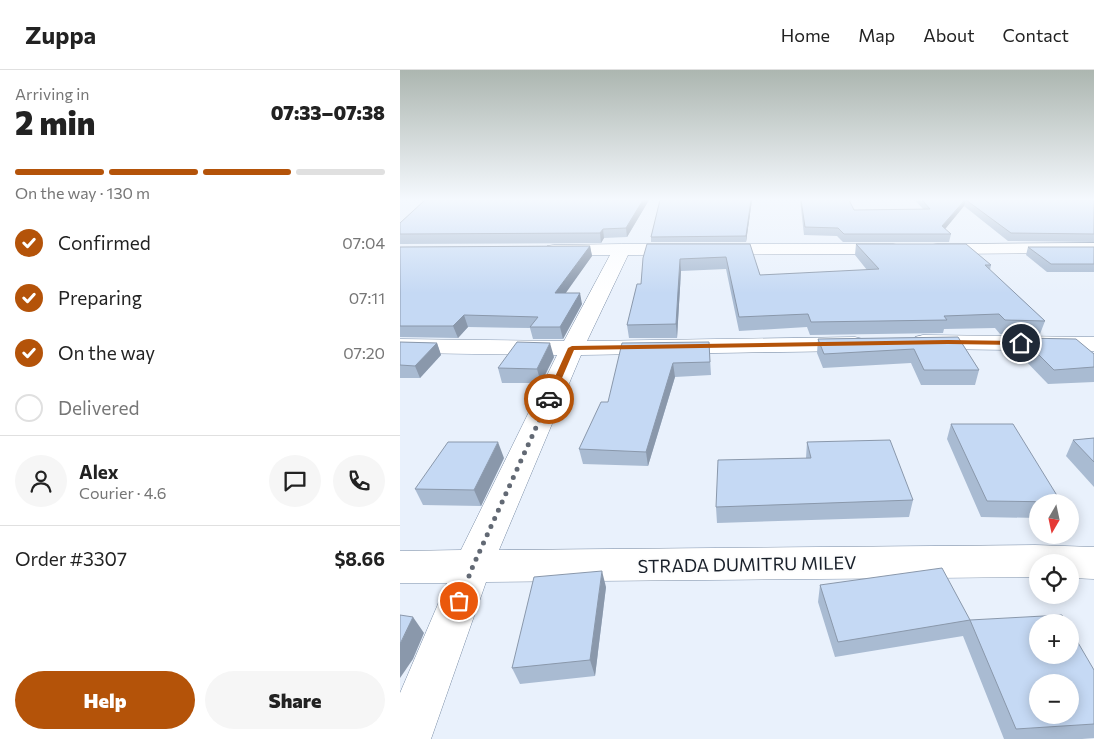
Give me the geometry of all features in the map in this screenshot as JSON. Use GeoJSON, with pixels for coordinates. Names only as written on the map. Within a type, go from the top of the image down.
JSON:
{"type":"FeatureCollection","features":[{"type":"Feature","properties":{"kind":"street"},"geometry":{"type":"LineString","coordinates":[[535,250],[1092,249]]}},
{"type":"Feature","properties":{"kind":"street"},"geometry":{"type":"LineString","coordinates":[[406,739],[473,566],[572,348],[622,250]]}},
{"type":"Feature","properties":{"kind":"street"},"geometry":{"type":"LineString","coordinates":[[400,346],[572,348],[888,343],[1094,344]]}},
{"type":"Feature","properties":{"kind":"street","name":"STRADA DUMITRU MILEV"},"geometry":{"type":"LineString","coordinates":[[400,567],[1035,561],[1094,563]]}},
{"type":"Feature","properties":{"kind":"building"},"geometry":{"type":"Polygon","coordinates":[[[400,231],[601,231],[600,233],[400,234],[400,231]]]}},
{"type":"Feature","properties":{"kind":"building"},"geometry":{"type":"Polygon","coordinates":[[[652,231],[747,231],[746,236],[651,237],[652,231]]]}},
{"type":"Feature","properties":{"kind":"building"},"geometry":{"type":"Polygon","coordinates":[[[841,231],[948,231],[951,234],[844,234],[841,231]]]}},
{"type":"Feature","properties":{"kind":"building"},"geometry":{"type":"Polygon","coordinates":[[[1009,231],[1094,231],[1094,234],[1011,233],[1009,231]]]}},
{"type":"Feature","properties":{"kind":"building"},"geometry":{"type":"Polygon","coordinates":[[[647,244],[750,244],[760,275],[879,269],[856,244],[966,244],[991,265],[985,265],[1045,321],[1005,320],[999,314],[944,316],[947,320],[811,322],[808,314],[739,317],[726,257],[680,259],[676,324],[627,325],[637,284],[641,284],[643,258],[647,244]]]}},
{"type":"Feature","properties":{"kind":"building"},"geometry":{"type":"Polygon","coordinates":[[[590,246],[555,293],[580,293],[560,327],[530,327],[538,317],[464,315],[453,326],[400,326],[400,247],[590,246]]]}},
{"type":"Feature","properties":{"kind":"building"},"geometry":{"type":"Polygon","coordinates":[[[1028,247],[1094,247],[1094,264],[1051,264],[1028,247]]]}},
{"type":"Feature","properties":{"kind":"building"},"geometry":{"type":"Polygon","coordinates":[[[958,337],[979,370],[924,370],[914,349],[824,354],[818,339],[958,337]]]}},
{"type":"Feature","properties":{"kind":"building"},"geometry":{"type":"Polygon","coordinates":[[[1022,338],[1076,339],[1094,354],[1094,367],[1054,370],[1022,338]]]}},
{"type":"Feature","properties":{"kind":"building"},"geometry":{"type":"Polygon","coordinates":[[[400,342],[437,343],[415,366],[400,365],[400,342]]]}},
{"type":"Feature","properties":{"kind":"building"},"geometry":{"type":"Polygon","coordinates":[[[517,342],[550,343],[537,369],[498,368],[517,342]]]}},
{"type":"Feature","properties":{"kind":"building"},"geometry":{"type":"Polygon","coordinates":[[[709,342],[710,362],[673,363],[646,452],[579,449],[601,402],[608,402],[622,343],[709,342]]]}},
{"type":"Feature","properties":{"kind":"building"},"geometry":{"type":"Polygon","coordinates":[[[951,424],[1013,424],[1056,494],[1029,494],[1029,502],[987,501],[951,424]]]}},
{"type":"Feature","properties":{"kind":"building"},"geometry":{"type":"Polygon","coordinates":[[[1094,438],[1094,462],[1073,440],[1094,438]]]}},
{"type":"Feature","properties":{"kind":"building"},"geometry":{"type":"Polygon","coordinates":[[[890,440],[913,500],[716,507],[718,460],[811,458],[807,442],[890,440]]]}},
{"type":"Feature","properties":{"kind":"building"},"geometry":{"type":"Polygon","coordinates":[[[448,442],[498,442],[474,490],[415,489],[448,442]]]}},
{"type":"Feature","properties":{"kind":"building"},"geometry":{"type":"Polygon","coordinates":[[[942,568],[970,620],[838,642],[820,585],[942,568]]]}},
{"type":"Feature","properties":{"kind":"building"},"geometry":{"type":"Polygon","coordinates":[[[602,571],[590,660],[512,668],[534,577],[602,571]]]}},
{"type":"Feature","properties":{"kind":"building"},"geometry":{"type":"Polygon","coordinates":[[[400,615],[413,617],[400,644],[400,615]]]}},
{"type":"Feature","properties":{"kind":"building"},"geometry":{"type":"Polygon","coordinates":[[[1029,617],[1029,664],[1079,664],[1079,644],[1094,670],[1094,724],[1016,729],[970,620],[1029,617]]]}},
{"type":"Feature","properties":{"kind":"way so far"},"geometry":{"type":"LineString","coordinates":[[459,601],[549,399]]}},
{"type":"Feature","properties":{"kind":"route"},"geometry":{"type":"LineString","coordinates":[[549,399],[572,348],[948,342],[1021,343]]}}]}
